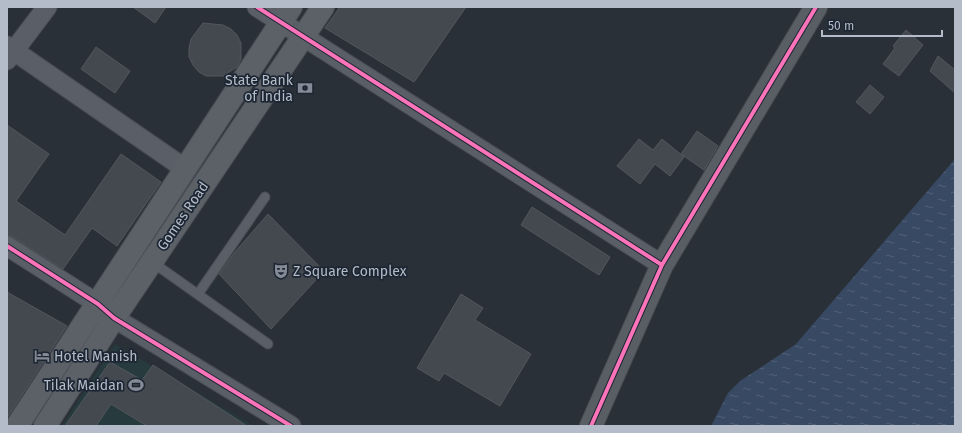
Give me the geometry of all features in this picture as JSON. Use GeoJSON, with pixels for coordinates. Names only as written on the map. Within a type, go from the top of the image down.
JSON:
{"type":"FeatureCollection","features":[{"type":"Feature","properties":{"kind":"main road","name":"Gomes Road"},"geometry":{"type":"LineString","coordinates":[[45,426],[114,318],[302,36],[323,7]]}},
{"type":"Feature","properties":{"kind":"main road","name":"Gomes Road"},"geometry":{"type":"LineString","coordinates":[[17,426],[98,304],[184,168],[285,15]]}},
{"type":"Feature","properties":{"kind":"street"},"geometry":{"type":"LineString","coordinates":[[47,7],[9,53],[184,168]]}},
{"type":"Feature","properties":{"kind":"street"},"geometry":{"type":"LineString","coordinates":[[257,7],[285,15],[302,36],[662,265]]}},
{"type":"Feature","properties":{"kind":"street"},"geometry":{"type":"LineString","coordinates":[[591,426],[662,265],[816,7]]}},
{"type":"Feature","properties":{"kind":"street"},"geometry":{"type":"LineString","coordinates":[[7,246],[98,304],[114,318],[291,426]]}},
{"type":"Feature","properties":{"kind":"lane"},"geometry":{"type":"LineString","coordinates":[[198,294],[265,197]]}},
{"type":"Feature","properties":{"kind":"lane"},"geometry":{"type":"LineString","coordinates":[[152,262],[268,344]]}},
{"type":"Feature","properties":{"kind":"green space","name":"Tilak Maidan"},"geometry":{"type":"Polygon","coordinates":[[[115,344],[253,426],[62,426],[115,344]]]}},
{"type":"Feature","properties":{"kind":"water"},"geometry":{"type":"Polygon","coordinates":[[[955,159],[955,426],[711,426],[728,393],[740,381],[796,344],[955,159]]]}},
{"type":"Feature","properties":{"kind":"building"},"geometry":{"type":"Polygon","coordinates":[[[133,7],[166,7],[155,23],[133,7]]]}},
{"type":"Feature","properties":{"kind":"building"},"geometry":{"type":"Polygon","coordinates":[[[340,7],[466,7],[414,82],[325,28],[340,7]]]}},
{"type":"Feature","properties":{"kind":"building"},"geometry":{"type":"Polygon","coordinates":[[[203,23],[223,25],[231,29],[237,35],[241,43],[241,59],[237,67],[223,76],[206,76],[199,72],[189,57],[191,39],[203,23]]]}},
{"type":"Feature","properties":{"kind":"building"},"geometry":{"type":"Polygon","coordinates":[[[906,30],[923,45],[899,76],[883,64],[895,48],[893,46],[906,30]]]}},
{"type":"Feature","properties":{"kind":"building"},"geometry":{"type":"Polygon","coordinates":[[[96,47],[130,71],[115,93],[81,69],[96,47]]]}},
{"type":"Feature","properties":{"kind":"building"},"geometry":{"type":"Polygon","coordinates":[[[938,56],[955,70],[955,93],[930,71],[938,56]]]}},
{"type":"Feature","properties":{"kind":"building"},"geometry":{"type":"Polygon","coordinates":[[[870,85],[884,97],[870,114],[856,102],[870,85]]]}},
{"type":"Feature","properties":{"kind":"building"},"geometry":{"type":"Polygon","coordinates":[[[7,125],[49,154],[16,201],[65,235],[121,154],[161,182],[117,246],[92,228],[63,269],[13,237],[7,235],[7,125]]]}},
{"type":"Feature","properties":{"kind":"building"},"geometry":{"type":"Polygon","coordinates":[[[697,131],[718,146],[704,170],[681,154],[697,131]]]}},
{"type":"Feature","properties":{"kind":"building"},"geometry":{"type":"Polygon","coordinates":[[[639,139],[653,150],[662,139],[684,157],[670,176],[655,164],[640,184],[617,166],[639,139]]]}},
{"type":"Feature","properties":{"kind":"building"},"geometry":{"type":"Polygon","coordinates":[[[532,207],[610,257],[599,275],[521,225],[532,207]]]}},
{"type":"Feature","properties":{"kind":"building"},"geometry":{"type":"Polygon","coordinates":[[[268,214],[324,271],[271,329],[219,274],[234,253],[268,214]]]}},
{"type":"Feature","properties":{"kind":"building"},"geometry":{"type":"Polygon","coordinates":[[[7,292],[67,326],[7,418],[7,292]]]}},
{"type":"Feature","properties":{"kind":"building"},"geometry":{"type":"Polygon","coordinates":[[[461,294],[483,308],[475,320],[531,354],[500,406],[444,373],[439,381],[417,368],[461,294]]]}},
{"type":"Feature","properties":{"kind":"building","name":"Tilak Maidan"},"geometry":{"type":"Polygon","coordinates":[[[110,362],[142,380],[153,365],[247,426],[147,426],[111,404],[96,426],[65,426],[110,362]]]}},
{"type":"Feature","properties":{"kind":"cycle path"},"geometry":{"type":"LineString","coordinates":[[257,7],[662,265]]}},
{"type":"Feature","properties":{"kind":"cycle path"},"geometry":{"type":"LineString","coordinates":[[591,426],[662,265],[816,7]]}},
{"type":"Feature","properties":{"kind":"cycle path"},"geometry":{"type":"LineString","coordinates":[[7,246],[98,304],[114,318],[291,426]]}},
{"type":"Feature","properties":{"kind":"place","name":"State Bank of India"},"geometry":{"type":"Point","coordinates":[305,88]}},
{"type":"Feature","properties":{"kind":"place","name":"Z Square Complex"},"geometry":{"type":"Point","coordinates":[281,271]}},
{"type":"Feature","properties":{"kind":"place","name":"Hotel Manish"},"geometry":{"type":"Point","coordinates":[42,356]}},
{"type":"Feature","properties":{"kind":"place","name":"Tilak Maidan"},"geometry":{"type":"Point","coordinates":[136,385]}}]}
